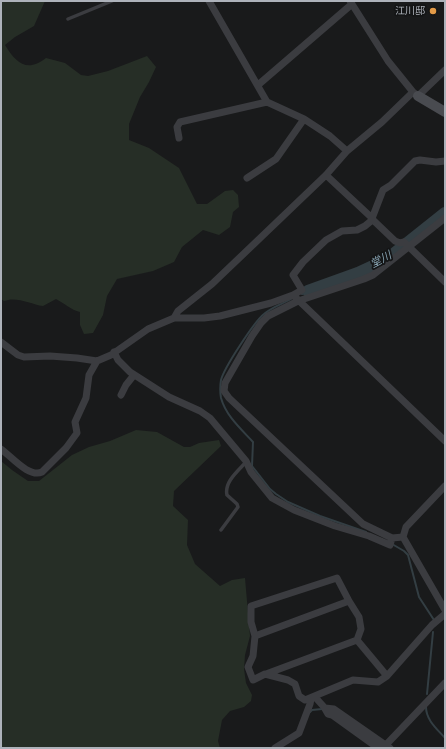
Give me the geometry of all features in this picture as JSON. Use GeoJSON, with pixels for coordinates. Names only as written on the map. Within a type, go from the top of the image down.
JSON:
{"type":"FeatureCollection","features":[{"type":"Feature","properties":{"kind":"street"},"geometry":{"type":"LineString","coordinates":[[209,1],[267,102],[304,120],[330,136],[347,151]]}},
{"type":"Feature","properties":{"kind":"street"},"geometry":{"type":"LineString","coordinates":[[258,85],[351,3],[388,61],[416,94],[445,112]]}},
{"type":"Feature","properties":{"kind":"street"},"geometry":{"type":"LineString","coordinates":[[174,318],[178,311],[212,284],[326,175],[347,151],[445,70]]}},
{"type":"Feature","properties":{"kind":"street"},"geometry":{"type":"LineString","coordinates":[[179,138],[177,127],[180,122],[267,102]]}},
{"type":"Feature","properties":{"kind":"street"},"geometry":{"type":"LineString","coordinates":[[247,178],[276,159],[304,120]]}},
{"type":"Feature","properties":{"kind":"street"},"geometry":{"type":"LineString","coordinates":[[402,537],[392,538],[363,524],[240,409],[224,391],[228,375],[261,323],[295,298],[302,290],[293,275],[308,257],[336,233],[357,230],[365,226],[372,218],[383,190],[417,160],[431,162],[445,161]]}},
{"type":"Feature","properties":{"kind":"street"},"geometry":{"type":"LineString","coordinates":[[326,175],[396,240],[407,245],[445,282]]}},
{"type":"Feature","properties":{"kind":"street"},"geometry":{"type":"LineString","coordinates":[[1,449],[29,472],[37,474],[42,472],[66,448],[77,433],[76,422],[86,398],[89,375],[97,361],[114,352],[148,329],[174,318],[204,318],[220,316],[295,298],[364,279],[386,265],[407,245],[445,218]]}},
{"type":"Feature","properties":{"kind":"street"},"geometry":{"type":"LineString","coordinates":[[295,298],[445,441]]}},
{"type":"Feature","properties":{"kind":"street"},"geometry":{"type":"LineString","coordinates":[[1,342],[18,355],[57,356],[97,361]]}},
{"type":"Feature","properties":{"kind":"street"},"geometry":{"type":"LineString","coordinates":[[114,352],[118,360],[134,375],[169,397],[200,411],[210,418],[246,462],[251,472],[272,498],[335,526],[369,536],[390,545],[392,538]]}},
{"type":"Feature","properties":{"kind":"street"},"geometry":{"type":"LineString","coordinates":[[121,395],[126,385],[134,375]]}},
{"type":"Feature","properties":{"kind":"street"},"geometry":{"type":"LineString","coordinates":[[402,537],[406,528],[445,486]]}},
{"type":"Feature","properties":{"kind":"street"},"geometry":{"type":"LineString","coordinates":[[402,537],[445,610]]}},
{"type":"Feature","properties":{"kind":"street"},"geometry":{"type":"LineString","coordinates":[[337,578],[359,617],[361,629],[357,640],[265,674],[254,680],[248,667],[253,656],[255,636],[251,622],[251,606],[337,578]]}},
{"type":"Feature","properties":{"kind":"street"},"geometry":{"type":"LineString","coordinates":[[255,636],[349,601]]}},
{"type":"Feature","properties":{"kind":"street"},"geometry":{"type":"LineString","coordinates":[[265,674],[292,682],[295,684],[299,696],[305,700],[313,698],[353,680],[378,682],[387,676],[432,625],[445,614]]}},
{"type":"Feature","properties":{"kind":"street"},"geometry":{"type":"LineString","coordinates":[[357,640],[387,676]]}},
{"type":"Feature","properties":{"kind":"street"},"geometry":{"type":"LineString","coordinates":[[325,708],[334,709],[387,747],[445,683]]}},
{"type":"Feature","properties":{"kind":"street"},"geometry":{"type":"LineString","coordinates":[[313,698],[325,708],[328,714],[332,715],[378,748]]}},
{"type":"Feature","properties":{"kind":"street"},"geometry":{"type":"LineString","coordinates":[[275,748],[296,736],[301,728],[313,698]]}},
{"type":"Feature","properties":{"kind":"lane"},"geometry":{"type":"LineString","coordinates":[[68,20],[112,1]]}},
{"type":"Feature","properties":{"kind":"lane"},"geometry":{"type":"LineString","coordinates":[[222,530],[238,507],[227,495],[227,486],[246,462]]}},
{"type":"Feature","properties":{"kind":"shaded area"},"geometry":{"type":"Polygon","coordinates":[[[1,1],[45,1],[34,26],[15,37],[5,45],[13,57],[22,64],[33,65],[46,58],[65,63],[81,75],[88,76],[108,71],[147,56],[156,67],[140,97],[129,124],[129,140],[149,148],[179,168],[197,204],[207,204],[225,191],[233,190],[238,195],[239,207],[233,212],[230,227],[219,235],[203,230],[182,247],[174,262],[153,271],[117,279],[107,296],[103,315],[93,333],[84,334],[80,325],[80,312],[56,299],[43,306],[13,299],[4,301],[1,299],[1,1]]]}},
{"type":"Feature","properties":{"kind":"shaded area"},"geometry":{"type":"Polygon","coordinates":[[[136,430],[157,432],[184,447],[219,440],[221,446],[174,491],[173,506],[188,520],[187,545],[195,564],[220,586],[232,580],[245,578],[250,636],[245,655],[244,669],[246,683],[252,695],[251,701],[244,707],[230,711],[222,720],[218,741],[220,748],[1,748],[1,461],[28,481],[39,481],[72,455],[89,447],[110,441],[136,430]]]}},
{"type":"Feature","properties":{"kind":"waterway","name":"堂川"},"geometry":{"type":"LineString","coordinates":[[308,291],[358,273],[386,260],[445,213]]}},
{"type":"Feature","properties":{"kind":"waterway","name":"堂川"},"geometry":{"type":"LineString","coordinates":[[302,294],[308,291]]}},
{"type":"Feature","properties":{"kind":"waterway"},"geometry":{"type":"LineString","coordinates":[[291,299],[274,307],[264,314],[247,335],[233,356],[223,374],[220,384],[223,405],[230,416],[253,442],[252,466],[270,489],[288,502],[320,516],[366,532]]}},
{"type":"Feature","properties":{"kind":"waterway"},"geometry":{"type":"LineString","coordinates":[[392,544],[408,555],[419,597],[434,620]]}},
{"type":"Feature","properties":{"kind":"waterway"},"geometry":{"type":"LineString","coordinates":[[427,694],[433,632]]}},
{"type":"Feature","properties":{"kind":"waterway"},"geometry":{"type":"LineString","coordinates":[[426,707],[426,712],[430,720],[435,728],[445,738]]}},
{"type":"Feature","properties":{"kind":"waterway"},"geometry":{"type":"LineString","coordinates":[[310,712],[312,710],[322,709]]}},
{"type":"Feature","properties":{"kind":"place","name":"江川邸"},"geometry":{"type":"Point","coordinates":[433,11]}}]}
